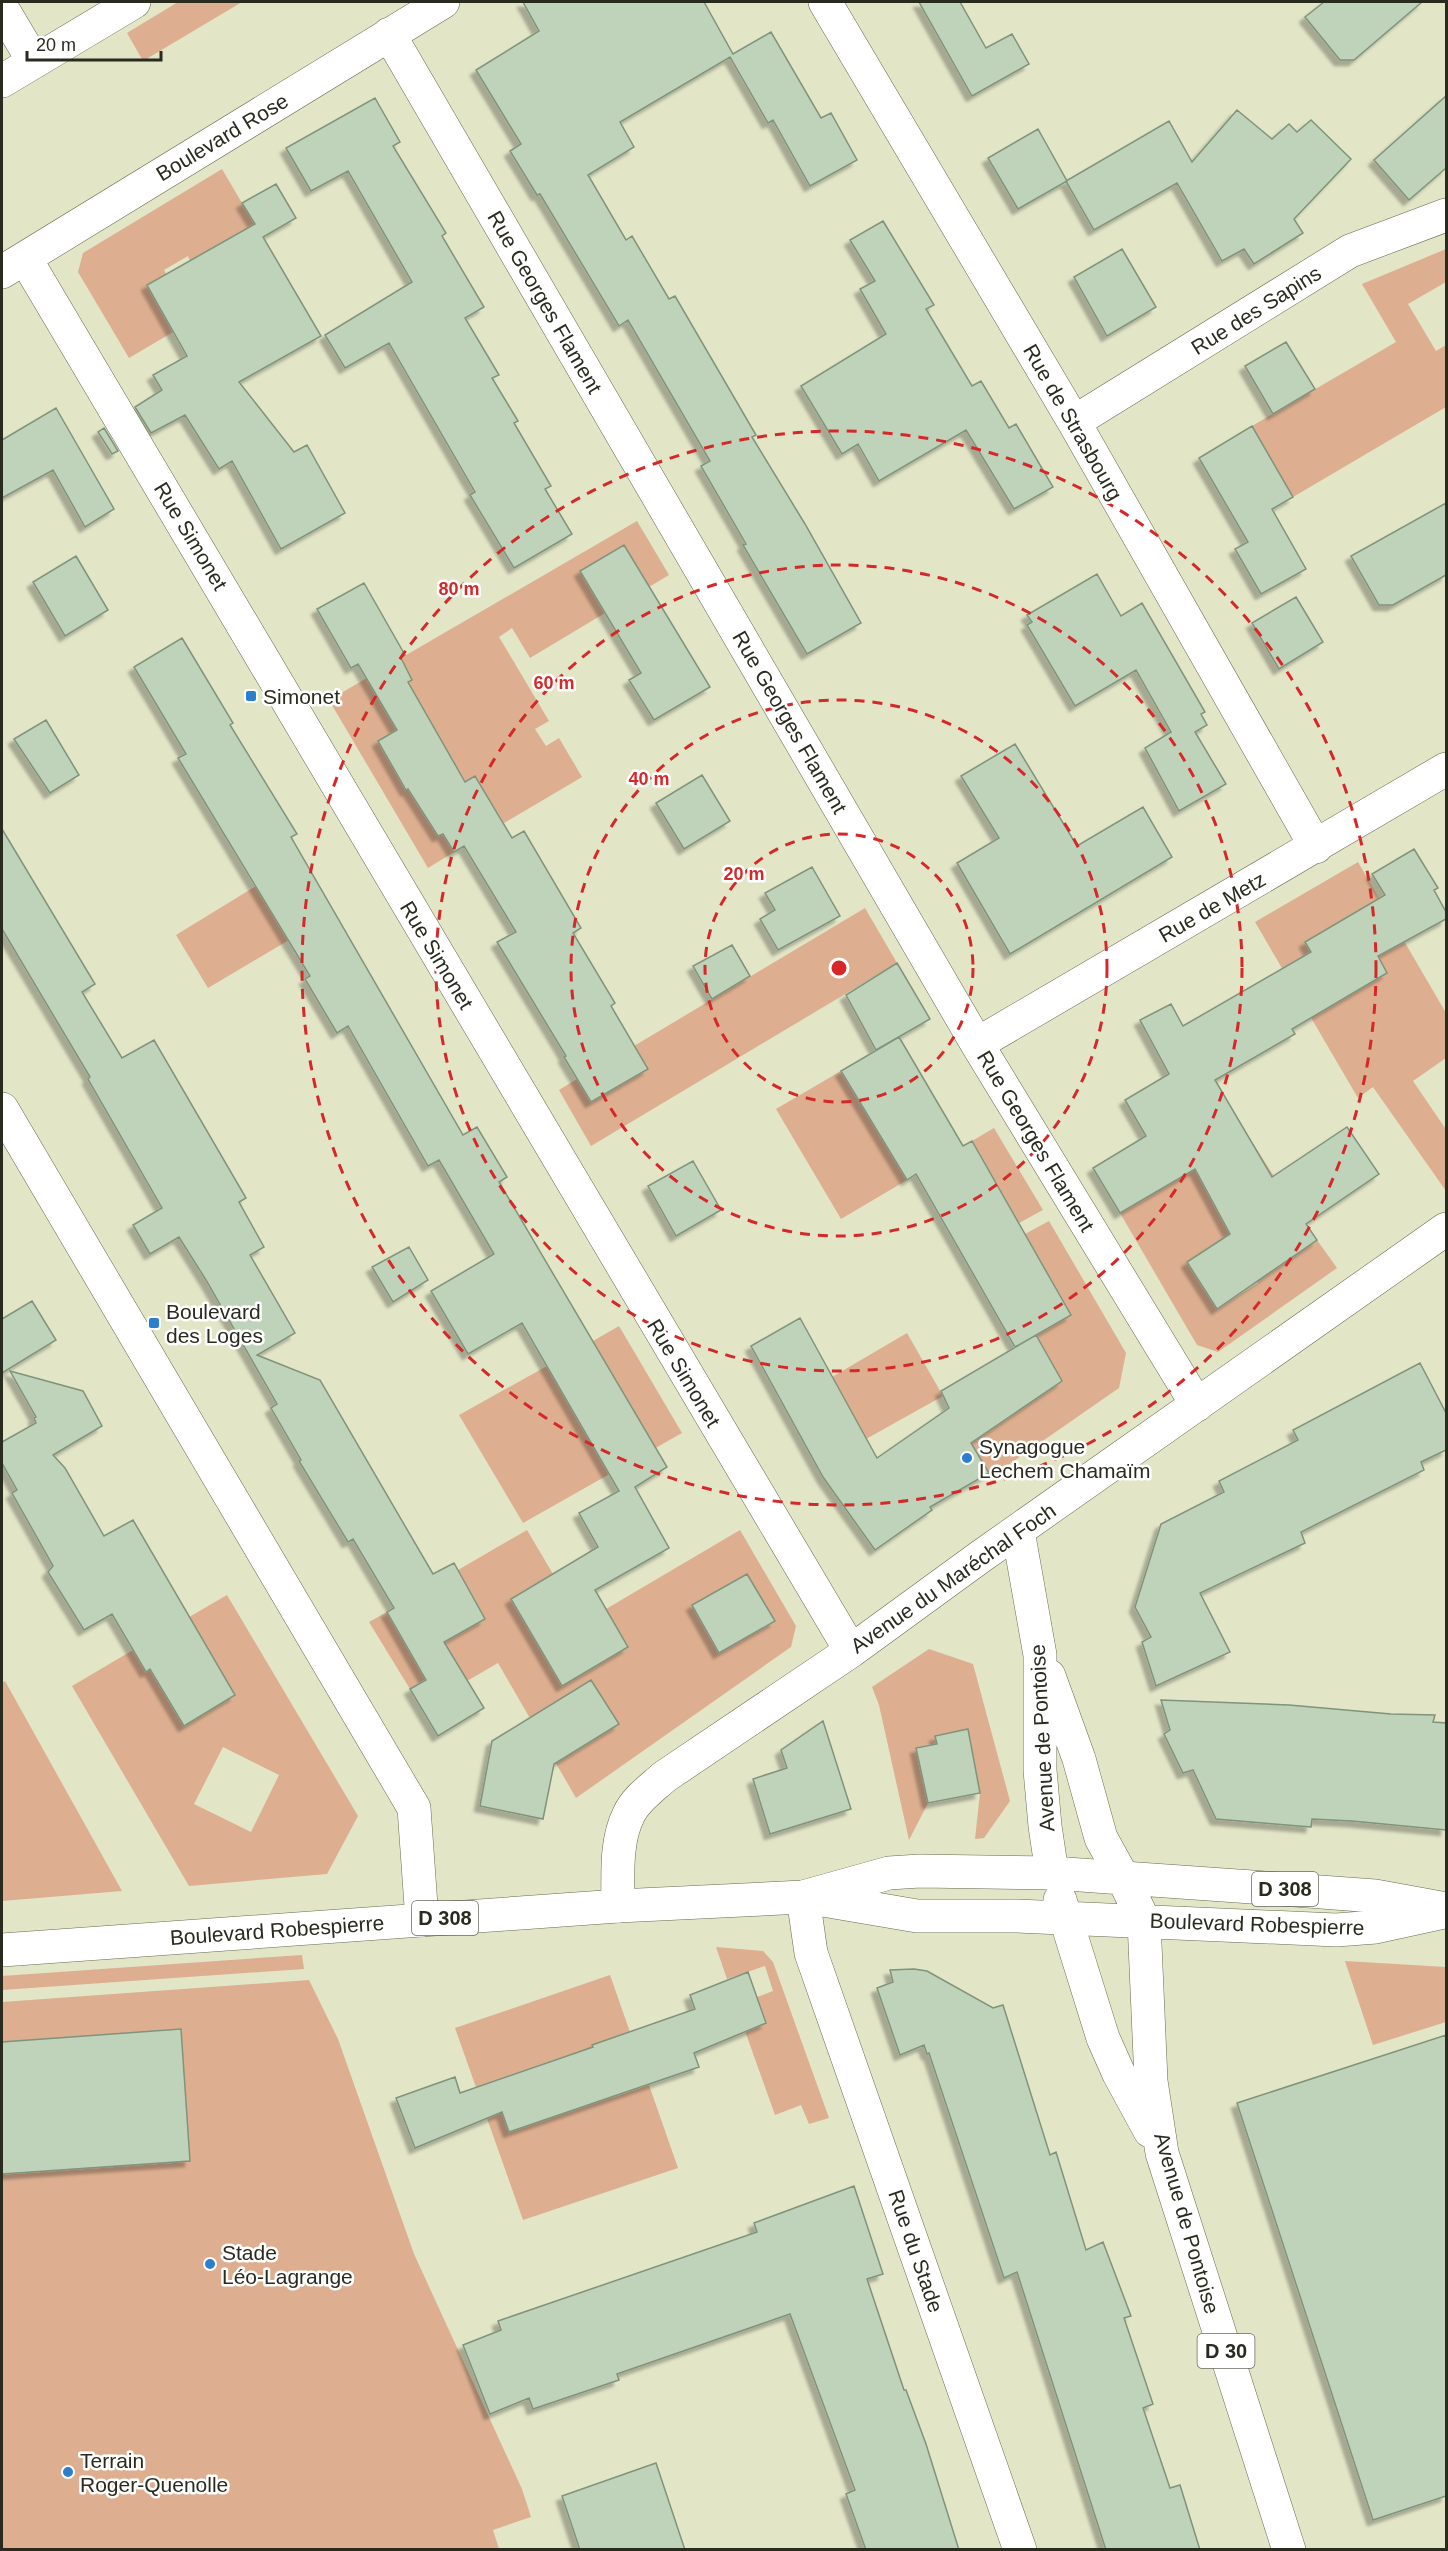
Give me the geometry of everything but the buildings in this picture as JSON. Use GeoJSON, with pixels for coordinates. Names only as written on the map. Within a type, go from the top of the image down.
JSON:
{"type":"FeatureCollection","features":[{"type":"Feature","properties":{"kind":"street"},"geometry":{"type":"LineString","coordinates":[[2,81],[134,2]]}},
{"type":"Feature","properties":{"kind":"street","name":"Boulevard Rose"},"geometry":{"type":"LineString","coordinates":[[13,265],[443,2]]}},
{"type":"Feature","properties":{"kind":"street","name":"Rue de Strasbourg"},"geometry":{"type":"LineString","coordinates":[[825,2],[1074,422],[1316,847]]}},
{"type":"Feature","properties":{"kind":"street"},"geometry":{"type":"LineString","coordinates":[[2,8],[34,62]]}},
{"type":"Feature","properties":{"kind":"street","name":"Rue Georges Flament"},"geometry":{"type":"LineString","coordinates":[[389,34],[977,1044],[1197,1405]]}},
{"type":"Feature","properties":{"kind":"street","name":"Rue des Sapins"},"geometry":{"type":"LineString","coordinates":[[1074,422],[1350,251],[1446,215]]}},
{"type":"Feature","properties":{"kind":"street","name":"Rue Simonet"},"geometry":{"type":"LineString","coordinates":[[13,265],[850,1651]]}},
{"type":"Feature","properties":{"kind":"street","name":"Rue de Metz"},"geometry":{"type":"LineString","coordinates":[[977,1044],[1446,769]]}},
{"type":"Feature","properties":{"kind":"street"},"geometry":{"type":"LineString","coordinates":[[2,1109],[414,1808],[422,1920]]}},
{"type":"Feature","properties":{"kind":"street","name":"Avenue du Maréchal Foch"},"geometry":{"type":"LineString","coordinates":[[618,1906],[618,1870],[624,1827],[629,1813],[643,1795],[664,1777],[850,1651],[1446,1229]]}},
{"type":"Feature","properties":{"kind":"street","name":"Avenue de Pontoise"},"geometry":{"type":"LineString","coordinates":[[1018,1532],[1040,1655],[1042,1803],[1052,1873]]}},
{"type":"Feature","properties":{"kind":"street"},"geometry":{"type":"LineString","coordinates":[[1040,1655],[1079,1759],[1101,1838],[1144,1921]]}},
{"type":"Feature","properties":{"kind":"street","name":"Boulevard Robespierre"},"geometry":{"type":"LineString","coordinates":[[803,1897],[889,1873],[966,1871],[1052,1873],[1375,1896],[1446,1910]]}},
{"type":"Feature","properties":{"kind":"street"},"geometry":{"type":"LineString","coordinates":[[1052,1873],[1103,2038],[1119,2074],[1162,2153]]}},
{"type":"Feature","properties":{"kind":"street","name":"Boulevard Robespierre"},"geometry":{"type":"LineString","coordinates":[[2,1950],[618,1906],[803,1897],[916,1916],[1066,1918],[1335,1930],[1376,1927],[1446,1910]]}},
{"type":"Feature","properties":{"kind":"street","name":"Rue du Stade"},"geometry":{"type":"LineString","coordinates":[[803,1897],[811,1953],[1020,2550]]}},
{"type":"Feature","properties":{"kind":"street","name":"Avenue de Pontoise"},"geometry":{"type":"LineString","coordinates":[[1144,1921],[1149,2063],[1162,2153],[1289,2550]]}},
{"type":"Feature","properties":{"kind":"shaded area"},"geometry":{"type":"Polygon","coordinates":[[[178,2],[242,2],[143,61],[127,33],[178,2]]]}},
{"type":"Feature","properties":{"kind":"shaded area"},"geometry":{"type":"Polygon","coordinates":[[[222,169],[281,269],[190,261],[188,256],[164,270],[166,274],[147,285],[173,332],[129,358],[78,272],[83,253],[222,169]]]}},
{"type":"Feature","properties":{"kind":"shaded area"},"geometry":{"type":"Polygon","coordinates":[[[1446,249],[1446,282],[1408,304],[1436,351],[1446,345],[1446,407],[1293,497],[1252,426],[1396,342],[1362,284],[1446,249]]]}},
{"type":"Feature","properties":{"kind":"shaded area"},"geometry":{"type":"Polygon","coordinates":[[[637,521],[669,575],[649,587],[623,545],[580,571],[605,613],[530,658],[512,628],[499,637],[549,721],[535,729],[546,746],[559,738],[582,777],[504,823],[475,776],[426,805],[454,852],[428,868],[329,700],[367,678],[379,699],[412,680],[401,658],[637,521]],[[426,714],[410,788],[454,763],[426,714]]]}},
{"type":"Feature","properties":{"kind":"shaded area"},"geometry":{"type":"Polygon","coordinates":[[[1358,862],[1446,1013],[1446,1058],[1413,1081],[1446,1127],[1446,1191],[1373,1087],[1358,1098],[1255,922],[1358,862]],[[1353,914],[1305,942],[1339,1001],[1387,973],[1353,914]]]}},
{"type":"Feature","properties":{"kind":"shaded area"},"geometry":{"type":"Polygon","coordinates":[[[256,886],[289,940],[208,988],[176,935],[256,886]]]}},
{"type":"Feature","properties":{"kind":"shaded area"},"geometry":{"type":"Polygon","coordinates":[[[865,908],[897,963],[591,1146],[559,1090],[577,1079],[591,1102],[647,1069],[634,1046],[865,908]]]}},
{"type":"Feature","properties":{"kind":"shaded area"},"geometry":{"type":"Polygon","coordinates":[[[841,1071],[907,1180],[841,1219],[776,1109],[841,1071]]]}},
{"type":"Feature","properties":{"kind":"shaded area"},"geometry":{"type":"Polygon","coordinates":[[[994,1128],[1043,1210],[1019,1223],[972,1141],[994,1128]]]}},
{"type":"Feature","properties":{"kind":"shaded area"},"geometry":{"type":"Polygon","coordinates":[[[1249,1137],[1284,1192],[1246,1220],[1279,1267],[1317,1240],[1337,1268],[1218,1352],[1197,1345],[1120,1213],[1195,1169],[1203,1184],[1216,1157],[1249,1137]],[[1227,1236],[1187,1262],[1217,1309],[1258,1283],[1227,1236]]]}},
{"type":"Feature","properties":{"kind":"shaded area"},"geometry":{"type":"Polygon","coordinates":[[[1049,1221],[1126,1353],[1119,1388],[991,1477],[971,1443],[1062,1381],[1036,1335],[1071,1314],[1025,1234],[1049,1221]]]}},
{"type":"Feature","properties":{"kind":"shaded area"},"geometry":{"type":"Polygon","coordinates":[[[619,1326],[682,1433],[523,1523],[459,1415],[547,1366],[589,1439],[635,1412],[593,1341],[619,1326]]]}},
{"type":"Feature","properties":{"kind":"shaded area"},"geometry":{"type":"Polygon","coordinates":[[[907,1333],[943,1396],[866,1439],[832,1377],[907,1333]]]}},
{"type":"Feature","properties":{"kind":"shaded area"},"geometry":{"type":"Polygon","coordinates":[[[527,1530],[553,1574],[511,1599],[538,1644],[580,1620],[604,1660],[628,1646],[606,1609],[740,1530],[796,1626],[791,1647],[576,1798],[498,1663],[467,1681],[410,1689],[369,1622],[387,1612],[414,1659],[485,1619],[458,1570],[527,1530]],[[747,1574],[692,1605],[719,1652],[774,1621],[747,1574]]]}},
{"type":"Feature","properties":{"kind":"shaded area"},"geometry":{"type":"Polygon","coordinates":[[[227,1595],[358,1816],[327,1874],[189,1886],[72,1686],[133,1650],[146,1671],[150,1669],[185,1725],[235,1695],[202,1638],[172,1627],[227,1595]],[[223,1747],[194,1804],[251,1832],[279,1775],[223,1747]]]}},
{"type":"Feature","properties":{"kind":"shaded area"},"geometry":{"type":"Polygon","coordinates":[[[929,1649],[973,1664],[1010,1801],[984,1838],[975,1839],[980,1793],[967,1729],[935,1736],[937,1744],[917,1749],[928,1803],[909,1840],[879,1705],[872,1687],[929,1649]]]}},
{"type":"Feature","properties":{"kind":"shaded area"},"geometry":{"type":"Polygon","coordinates":[[[5,1681],[122,1891],[2,1901],[2,1683],[5,1681]]]}},
{"type":"Feature","properties":{"kind":"shaded area"},"geometry":{"type":"Polygon","coordinates":[[[716,1947],[763,1951],[773,1962],[829,2118],[809,2124],[801,2105],[775,2115],[745,2031],[757,1997],[773,1991],[765,1966],[727,1979],[716,1947]]]}},
{"type":"Feature","properties":{"kind":"shaded area"},"geometry":{"type":"Polygon","coordinates":[[[302,1955],[304,1969],[2,1990],[2,1976],[302,1955]]]}},
{"type":"Feature","properties":{"kind":"shaded area"},"geometry":{"type":"Polygon","coordinates":[[[1345,1961],[1446,1967],[1446,2022],[1373,2045],[1345,1961]]]}},
{"type":"Feature","properties":{"kind":"shaded area"},"geometry":{"type":"Polygon","coordinates":[[[610,1975],[630,2032],[592,2046],[611,2098],[649,2085],[678,2168],[523,2220],[455,2028],[610,1975]],[[566,2056],[492,2082],[509,2132],[584,2106],[566,2056]]]}},
{"type":"Feature","properties":{"kind":"shaded area","name":"Stade Léo-Lagrange"},"geometry":{"type":"Polygon","coordinates":[[[309,1980],[338,2039],[414,2254],[522,2489],[531,2517],[493,2530],[499,2549],[2,2550],[2,2002],[309,1980]]]}},
{"type":"Feature","properties":{"kind":"place","name":"Simonet"},"geometry":{"type":"Point","coordinates":[251,696]}},
{"type":"Feature","properties":{"kind":"place","name":"Boulevard des Loges"},"geometry":{"type":"Point","coordinates":[154,1323]}},
{"type":"Feature","properties":{"kind":"place","name":"Synagogue Lechem Chamaïm"},"geometry":{"type":"Point","coordinates":[967,1458]}},
{"type":"Feature","properties":{"kind":"place","name":"Stade Léo-Lagrange"},"geometry":{"type":"Point","coordinates":[210,2264]}},
{"type":"Feature","properties":{"kind":"place","name":"Terrain Roger-Quenolle"},"geometry":{"type":"Point","coordinates":[68,2472]}}]}
